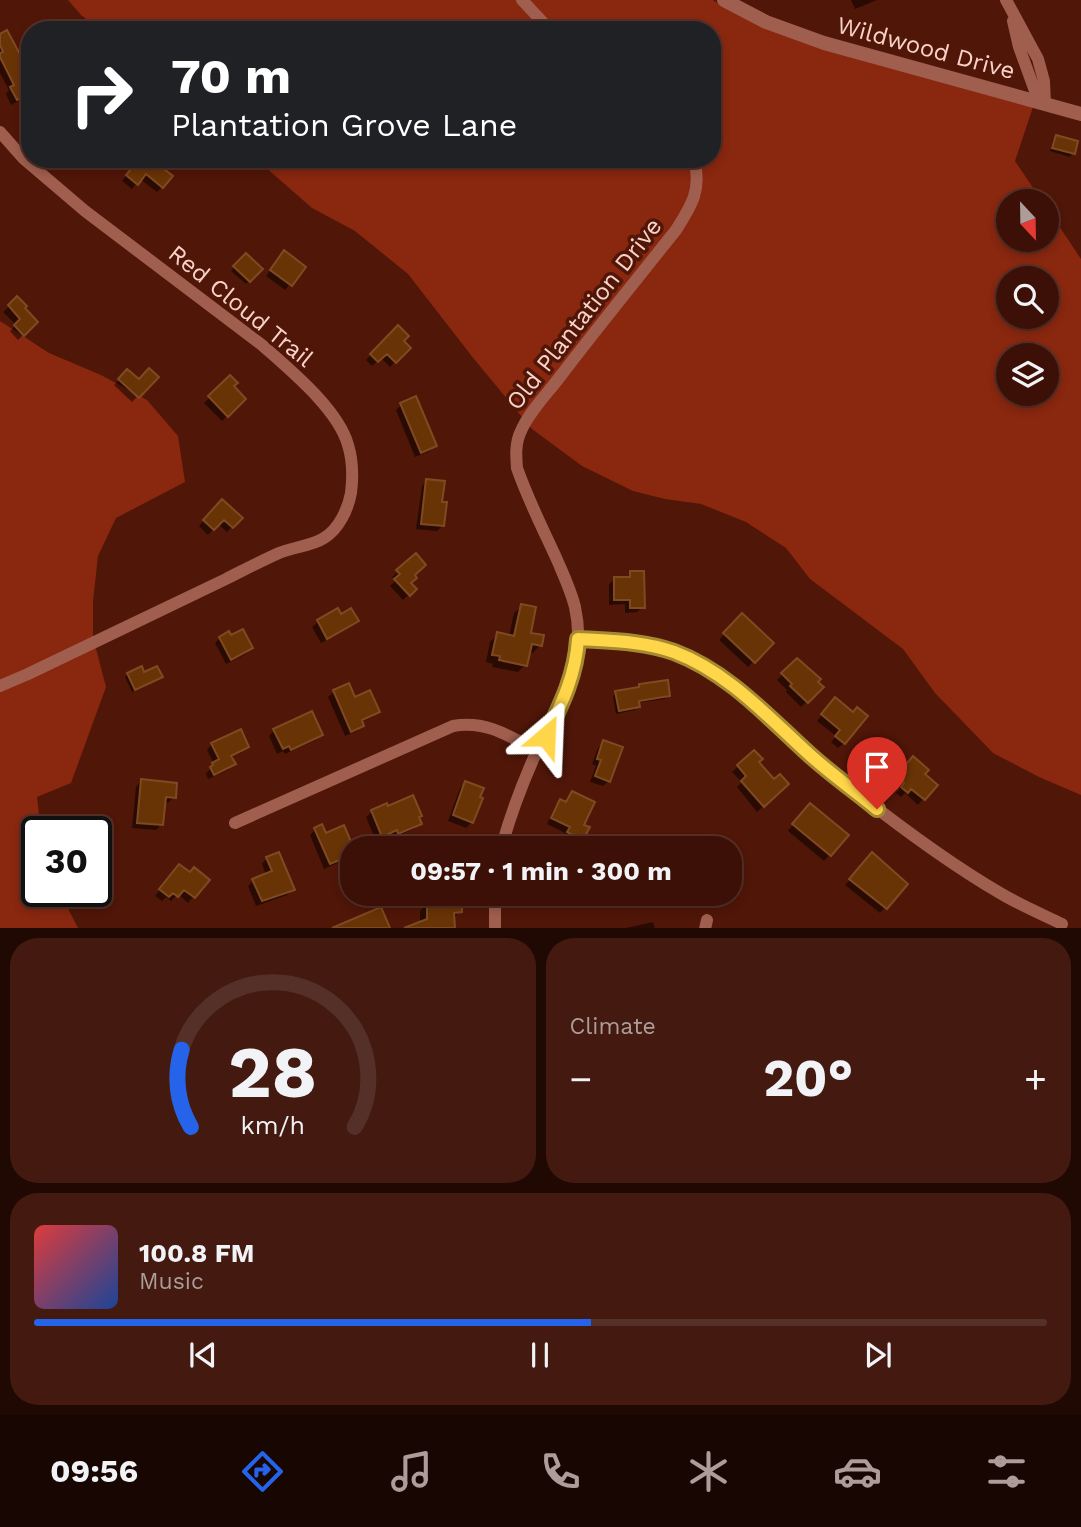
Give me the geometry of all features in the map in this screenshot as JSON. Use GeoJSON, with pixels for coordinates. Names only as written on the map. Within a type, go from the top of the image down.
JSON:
{"type":"FeatureCollection","features":[{"type":"Feature","properties":{"kind":"street"},"geometry":{"type":"LineString","coordinates":[[522,0],[542,21]]}},
{"type":"Feature","properties":{"kind":"street","name":"Wildwood Drive"},"geometry":{"type":"LineString","coordinates":[[724,0],[766,22],[804,37],[1081,114]]}},
{"type":"Feature","properties":{"kind":"street"},"geometry":{"type":"LineString","coordinates":[[1008,4],[1038,59],[1044,81],[1042,103]]}},
{"type":"Feature","properties":{"kind":"street","name":"Red Cloud Trail"},"geometry":{"type":"LineString","coordinates":[[0,132],[21,156]]}},
{"type":"Feature","properties":{"kind":"street","name":"Red Cloud Trail"},"geometry":{"type":"LineString","coordinates":[[0,686],[278,554],[323,539],[344,515],[349,503],[352,472],[350,450],[342,430],[288,368],[262,345],[85,211],[35,168]]}},
{"type":"Feature","properties":{"kind":"street","name":"Old Plantation Drive"},"geometry":{"type":"LineString","coordinates":[[505,836],[537,751],[561,707],[573,676],[578,639],[572,598],[517,468],[517,443],[527,421],[676,230],[691,206],[697,187],[696,168]]}},
{"type":"Feature","properties":{"kind":"street"},"geometry":{"type":"LineString","coordinates":[[578,639],[649,645],[694,660],[730,685],[812,757],[931,849],[1000,893],[1062,924]]}},
{"type":"Feature","properties":{"kind":"street"},"geometry":{"type":"LineString","coordinates":[[236,823],[453,726],[486,726],[537,751]]}},
{"type":"Feature","properties":{"kind":"street"},"geometry":{"type":"LineString","coordinates":[[495,906],[495,928]]}},
{"type":"Feature","properties":{"kind":"shaded area"},"geometry":{"type":"Polygon","coordinates":[[[68,0],[713,0],[736,14],[1033,107],[1015,161],[1034,189],[996,189],[996,252],[1059,252],[1059,226],[1081,259],[1081,795],[993,753],[935,693],[903,649],[810,579],[786,548],[746,522],[701,504],[633,491],[582,466],[532,429],[408,274],[355,231],[312,208],[266,168],[721,168],[721,21],[89,21],[68,0]]]}},
{"type":"Feature","properties":{"kind":"shaded area"},"geometry":{"type":"Polygon","coordinates":[[[0,321],[49,353],[101,375],[147,400],[178,436],[185,482],[116,518],[98,556],[93,601],[93,637],[106,687],[71,783],[37,797],[39,816],[21,816],[21,907],[67,907],[78,928],[0,928],[0,321]]]}},
{"type":"Feature","properties":{"kind":"building"},"geometry":{"type":"Polygon","coordinates":[[[7,30],[21,56],[21,98],[17,100],[10,87],[14,85],[0,57],[3,52],[0,34],[7,30]]]}},
{"type":"Feature","properties":{"kind":"building"},"geometry":{"type":"Polygon","coordinates":[[[1056,135],[1078,141],[1075,154],[1052,148],[1056,135]]]}},
{"type":"Feature","properties":{"kind":"building"},"geometry":{"type":"Polygon","coordinates":[[[132,168],[163,168],[173,176],[163,188],[146,174],[138,185],[126,175],[132,168]]]}},
{"type":"Feature","properties":{"kind":"building"},"geometry":{"type":"Polygon","coordinates":[[[284,250],[306,267],[292,286],[270,270],[284,250]]]}},
{"type":"Feature","properties":{"kind":"building"},"geometry":{"type":"Polygon","coordinates":[[[246,253],[263,269],[250,282],[233,266],[246,253]]]}},
{"type":"Feature","properties":{"kind":"building"},"geometry":{"type":"Polygon","coordinates":[[[17,296],[38,322],[24,336],[14,325],[20,319],[8,305],[17,296]]]}},
{"type":"Feature","properties":{"kind":"building"},"geometry":{"type":"Polygon","coordinates":[[[398,325],[409,336],[404,341],[411,348],[396,363],[387,354],[378,362],[370,354],[398,325]]]}},
{"type":"Feature","properties":{"kind":"building"},"geometry":{"type":"Polygon","coordinates":[[[149,368],[159,377],[139,398],[118,379],[127,369],[139,379],[149,368]]]}},
{"type":"Feature","properties":{"kind":"building"},"geometry":{"type":"Polygon","coordinates":[[[230,375],[238,383],[234,386],[246,399],[228,417],[208,396],[230,375]]]}},
{"type":"Feature","properties":{"kind":"building"},"geometry":{"type":"Polygon","coordinates":[[[416,396],[437,446],[421,453],[400,403],[416,396]]]}},
{"type":"Feature","properties":{"kind":"building"},"geometry":{"type":"Polygon","coordinates":[[[426,479],[445,481],[442,502],[447,502],[444,526],[421,524],[426,479]]]}},
{"type":"Feature","properties":{"kind":"building"},"geometry":{"type":"Polygon","coordinates":[[[222,499],[243,518],[233,528],[224,520],[214,530],[203,520],[222,499]]]}},
{"type":"Feature","properties":{"kind":"building"},"geometry":{"type":"Polygon","coordinates":[[[416,553],[426,565],[415,575],[417,578],[411,583],[417,589],[410,596],[394,579],[400,574],[396,570],[416,553]]]}},
{"type":"Feature","properties":{"kind":"building"},"geometry":{"type":"Polygon","coordinates":[[[630,571],[644,571],[645,608],[630,608],[630,600],[614,600],[614,577],[630,577],[630,571]]]}},
{"type":"Feature","properties":{"kind":"building"},"geometry":{"type":"Polygon","coordinates":[[[521,604],[536,607],[531,633],[544,635],[542,646],[532,644],[527,666],[499,660],[500,656],[492,655],[497,632],[514,636],[521,604]]]}},
{"type":"Feature","properties":{"kind":"building"},"geometry":{"type":"Polygon","coordinates":[[[338,608],[341,614],[351,608],[359,621],[327,639],[317,620],[338,608]]]}},
{"type":"Feature","properties":{"kind":"building"},"geometry":{"type":"Polygon","coordinates":[[[742,613],[774,643],[755,663],[723,633],[742,613]]]}},
{"type":"Feature","properties":{"kind":"building"},"geometry":{"type":"Polygon","coordinates":[[[243,629],[253,648],[231,660],[219,637],[229,631],[231,635],[243,629]]]}},
{"type":"Feature","properties":{"kind":"building"},"geometry":{"type":"Polygon","coordinates":[[[797,658],[821,679],[818,682],[824,687],[808,703],[781,673],[797,658]]]}},
{"type":"Feature","properties":{"kind":"building"},"geometry":{"type":"Polygon","coordinates":[[[142,666],[144,672],[157,666],[163,677],[135,690],[127,673],[142,666]]]}},
{"type":"Feature","properties":{"kind":"building"},"geometry":{"type":"Polygon","coordinates":[[[668,680],[670,696],[639,701],[640,707],[619,711],[615,691],[668,680]]]}},
{"type":"Feature","properties":{"kind":"building"},"geometry":{"type":"Polygon","coordinates":[[[349,683],[355,697],[370,690],[380,712],[362,720],[364,726],[351,732],[333,690],[349,683]]]}},
{"type":"Feature","properties":{"kind":"building"},"geometry":{"type":"Polygon","coordinates":[[[835,697],[853,712],[857,707],[868,716],[845,744],[835,736],[840,730],[821,714],[835,697]]]}},
{"type":"Feature","properties":{"kind":"building"},"geometry":{"type":"Polygon","coordinates":[[[312,711],[323,735],[291,750],[289,746],[283,749],[273,729],[312,711]]]}},
{"type":"Feature","properties":{"kind":"building"},"geometry":{"type":"Polygon","coordinates":[[[241,729],[249,747],[231,756],[236,764],[214,775],[210,767],[219,759],[211,743],[241,729]]]}},
{"type":"Feature","properties":{"kind":"building"},"geometry":{"type":"Polygon","coordinates":[[[603,740],[623,747],[610,782],[595,776],[601,760],[597,759],[603,740]]]}},
{"type":"Feature","properties":{"kind":"building"},"geometry":{"type":"Polygon","coordinates":[[[754,750],[763,759],[759,762],[774,779],[780,774],[789,784],[764,807],[741,781],[746,776],[737,765],[754,750]]]}},
{"type":"Feature","properties":{"kind":"building"},"geometry":{"type":"Polygon","coordinates":[[[913,756],[929,770],[925,774],[938,785],[925,800],[911,789],[908,793],[901,787],[904,783],[896,776],[913,756]]]}},
{"type":"Feature","properties":{"kind":"building"},"geometry":{"type":"Polygon","coordinates":[[[141,779],[177,783],[176,798],[166,797],[163,825],[137,823],[141,779]]]}},
{"type":"Feature","properties":{"kind":"building"},"geometry":{"type":"Polygon","coordinates":[[[465,781],[484,788],[473,823],[453,815],[465,781]]]}},
{"type":"Feature","properties":{"kind":"building"},"geometry":{"type":"Polygon","coordinates":[[[572,791],[595,802],[584,825],[590,827],[585,836],[575,836],[567,832],[570,827],[551,818],[560,799],[566,802],[572,791]]]}},
{"type":"Feature","properties":{"kind":"building"},"geometry":{"type":"Polygon","coordinates":[[[413,795],[422,816],[419,817],[422,824],[398,834],[397,830],[382,836],[371,810],[387,803],[388,806],[413,795]]]}},
{"type":"Feature","properties":{"kind":"building"},"geometry":{"type":"Polygon","coordinates":[[[810,803],[849,835],[831,856],[792,824],[810,803]]]}},
{"type":"Feature","properties":{"kind":"building"},"geometry":{"type":"Polygon","coordinates":[[[322,824],[326,833],[344,825],[349,836],[340,836],[340,860],[330,864],[314,828],[322,824]]]}},
{"type":"Feature","properties":{"kind":"building"},"geometry":{"type":"Polygon","coordinates":[[[279,852],[295,890],[262,901],[252,879],[272,871],[266,857],[279,852]]]}},
{"type":"Feature","properties":{"kind":"building"},"geometry":{"type":"Polygon","coordinates":[[[872,852],[908,884],[887,909],[849,879],[872,852]]]}},
{"type":"Feature","properties":{"kind":"building"},"geometry":{"type":"Polygon","coordinates":[[[179,864],[190,872],[194,867],[210,880],[195,898],[184,890],[178,897],[173,893],[169,897],[159,889],[179,864]]]}},
{"type":"Feature","properties":{"kind":"building"},"geometry":{"type":"Polygon","coordinates":[[[427,906],[462,906],[462,912],[454,913],[455,928],[404,928],[427,919],[427,906]]]}},
{"type":"Feature","properties":{"kind":"building"},"geometry":{"type":"Polygon","coordinates":[[[381,907],[390,928],[332,928],[381,907]]]}},
{"type":"Feature","properties":{"kind":"route"},"geometry":{"type":"LineString","coordinates":[[546,736],[573,676],[578,639],[649,645],[694,660],[709,669],[877,809]]}}]}
